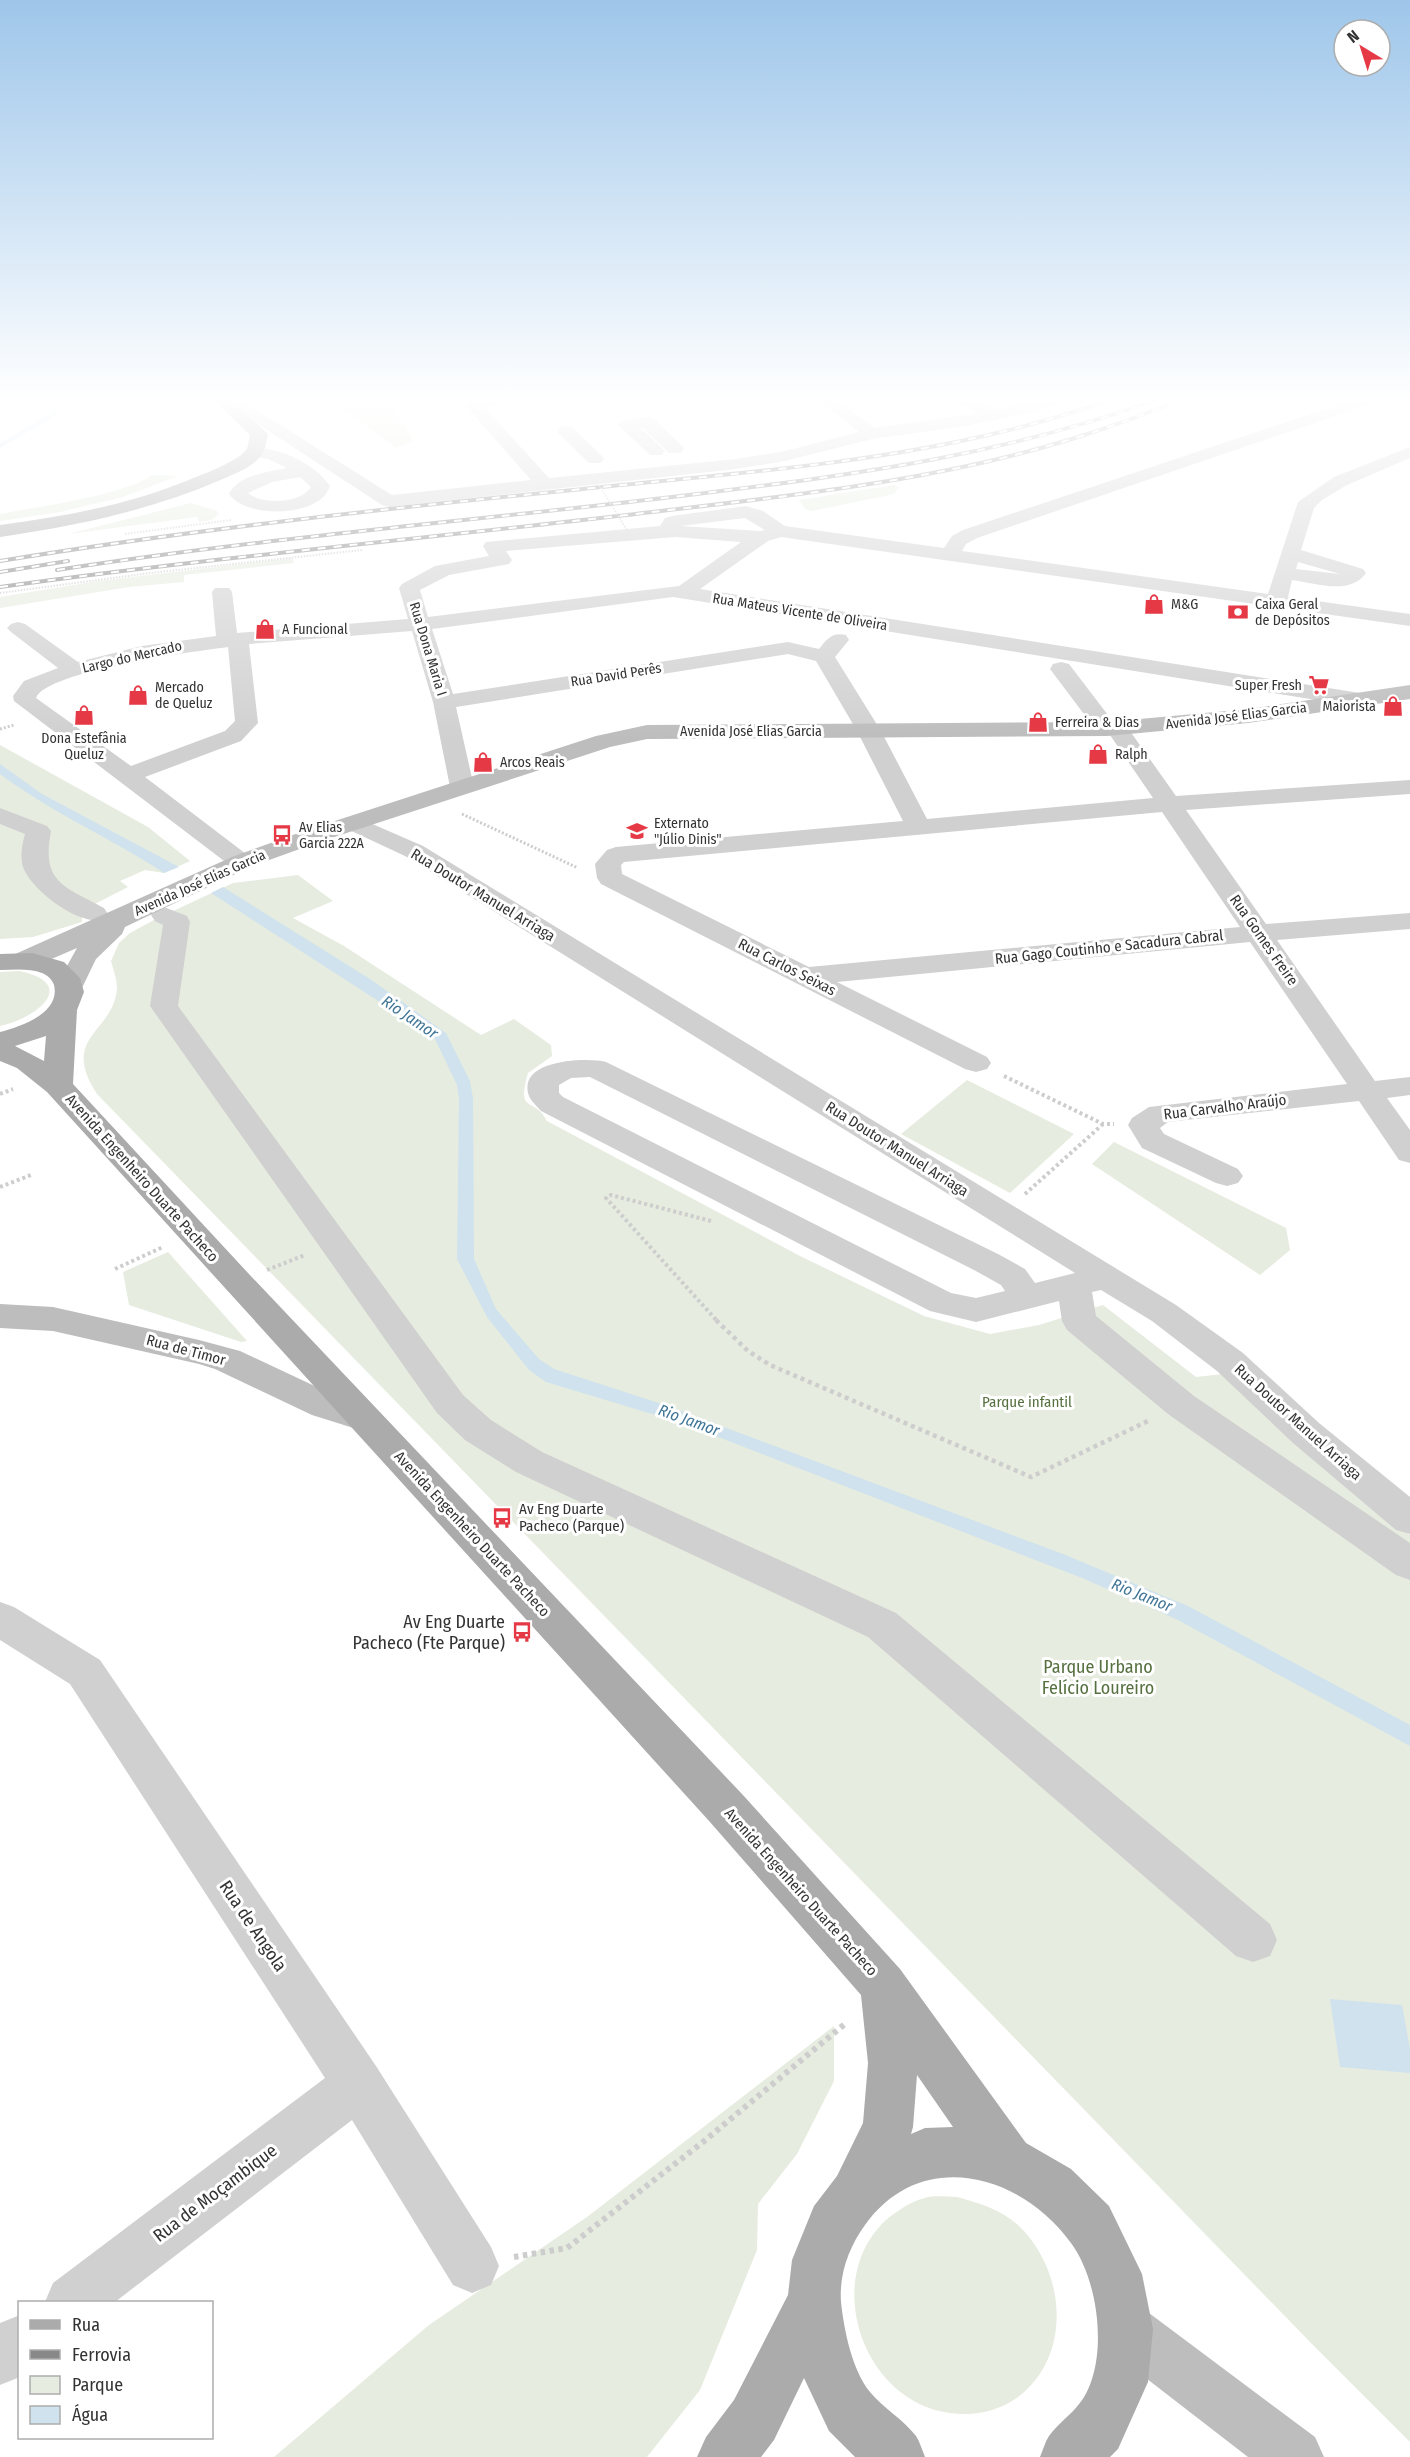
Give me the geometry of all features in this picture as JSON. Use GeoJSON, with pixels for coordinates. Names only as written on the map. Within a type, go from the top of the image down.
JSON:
{"type":"FeatureCollection","features":[{"type":"Feature","properties":{"kind":"main road"},"geometry":{"type":"LineString","coordinates":[[0,531],[84,518],[112,511]]}},
{"type":"Feature","properties":{"kind":"main road"},"geometry":{"type":"LineString","coordinates":[[0,1041],[31,1032],[50,1022],[67,997],[62,972],[46,965],[12,962]]}},
{"type":"Feature","properties":{"kind":"main road","name":"Avenida Engenheiro Duarte Pacheco"},"geometry":{"type":"LineString","coordinates":[[58,1086],[59,1047],[67,997]]}},
{"type":"Feature","properties":{"kind":"main road","name":"Avenida Engenheiro Duarte Pacheco"},"geometry":{"type":"LineString","coordinates":[[0,1050],[27,1062],[58,1086],[236,1281],[718,1799],[884,1985],[1008,2161]]}},
{"type":"Feature","properties":{"kind":"main road","name":"Avenida Engenheiro Duarte Pacheco"},"geometry":{"type":"LineString","coordinates":[[855,2195],[888,2127],[893,2063],[884,1985]]}},
{"type":"Feature","properties":{"kind":"main road"},"geometry":{"type":"LineString","coordinates":[[726,2457],[754,2420],[814,2300],[823,2252],[833,2225],[855,2195],[887,2169],[925,2154],[966,2152],[1008,2161],[1053,2187],[1090,2225],[1115,2274],[1126,2329],[1120,2382],[1098,2429],[1069,2457]]}},
{"type":"Feature","properties":{"kind":"main road"},"geometry":{"type":"LineString","coordinates":[[814,2300],[823,2357],[849,2411],[896,2457]]}},
{"type":"Feature","properties":{"kind":"street"},"geometry":{"type":"LineString","coordinates":[[950,555],[959,540],[970,534],[1039,511]]}},
{"type":"Feature","properties":{"kind":"street"},"geometry":{"type":"LineString","coordinates":[[1276,602],[1304,511]]}},
{"type":"Feature","properties":{"kind":"street"},"geometry":{"type":"LineString","coordinates":[[630,535],[675,531],[669,526],[672,522],[746,512],[756,515],[770,534]]}},
{"type":"Feature","properties":{"kind":"street"},"geometry":{"type":"LineString","coordinates":[[683,592],[770,534],[950,555],[1276,602],[1407,616]]}},
{"type":"Feature","properties":{"kind":"street","name":"Rua Dona Maria I"},"geometry":{"type":"LineString","coordinates":[[462,787],[444,702],[410,588],[426,575],[442,569],[502,560],[493,546],[630,535]]}},
{"type":"Feature","properties":{"kind":"street"},"geometry":{"type":"LineString","coordinates":[[1284,573],[1343,581],[1356,573],[1290,553]]}},
{"type":"Feature","properties":{"kind":"street","name":"Rua Mateus Vicente de Oliveira"},"geometry":{"type":"LineString","coordinates":[[232,640],[421,624],[673,591],[1360,700]]}},
{"type":"Feature","properties":{"kind":"street"},"geometry":{"type":"LineString","coordinates":[[222,592],[247,723],[233,736],[128,775],[232,866]]}},
{"type":"Feature","properties":{"kind":"street"},"geometry":{"type":"LineString","coordinates":[[813,614],[788,648],[824,657],[869,731],[919,827]]}},
{"type":"Feature","properties":{"kind":"street"},"geometry":{"type":"LineString","coordinates":[[824,657],[854,621]]}},
{"type":"Feature","properties":{"kind":"street"},"geometry":{"type":"LineString","coordinates":[[18,628],[74,670]]}},
{"type":"Feature","properties":{"kind":"street","name":"Largo do Mercado"},"geometry":{"type":"LineString","coordinates":[[128,775],[25,701],[24,696],[32,686],[74,670],[163,648],[232,640]]}},
{"type":"Feature","properties":{"kind":"street","name":"Rua David Perês"},"geometry":{"type":"LineString","coordinates":[[444,702],[788,648]]}},
{"type":"Feature","properties":{"kind":"street","name":"Rua Gomes Freire"},"geometry":{"type":"LineString","coordinates":[[1061,669],[1112,729],[1169,804],[1353,1067],[1365,1090],[1410,1153]]}},
{"type":"Feature","properties":{"kind":"street","name":"Avenida José Elias Garcia"},"geometry":{"type":"LineString","coordinates":[[12,962],[122,918],[171,903],[232,866],[354,823],[604,741],[647,732],[1112,729],[1248,716],[1410,692]]}},
{"type":"Feature","properties":{"kind":"street"},"geometry":{"type":"LineString","coordinates":[[609,871],[616,855],[1169,804],[1410,787]]}},
{"type":"Feature","properties":{"kind":"street"},"geometry":{"type":"LineString","coordinates":[[0,815],[38,831],[34,856],[40,873],[51,888],[95,914]]}},
{"type":"Feature","properties":{"kind":"street","name":"Rua Doutor Manuel Arriaga"},"geometry":{"type":"LineString","coordinates":[[354,823],[414,852],[1003,1215],[1090,1281],[1164,1313],[1230,1362],[1306,1433],[1410,1519]]}},
{"type":"Feature","properties":{"kind":"street","name":"Rua Carlos Seixas"},"geometry":{"type":"LineString","coordinates":[[609,871],[976,1063]]}},
{"type":"Feature","properties":{"kind":"street"},"geometry":{"type":"LineString","coordinates":[[171,903],[177,922],[164,1006],[428,1377],[450,1404],[478,1430],[529,1462],[882,1625],[1253,1940]]}},
{"type":"Feature","properties":{"kind":"street","name":"Avenida José Elias Garcia"},"geometry":{"type":"LineString","coordinates":[[67,997],[84,956],[122,918]]}},
{"type":"Feature","properties":{"kind":"street","name":"Rua Gago Coutinho e Sacadura Cabral"},"geometry":{"type":"LineString","coordinates":[[807,976],[1410,921]]}},
{"type":"Feature","properties":{"kind":"street"},"geometry":{"type":"LineString","coordinates":[[1026,1297],[1013,1278],[986,1262],[595,1068],[564,1069],[544,1081],[544,1095],[552,1104],[942,1303],[976,1310],[1090,1281],[1079,1321],[1181,1405],[1410,1564]]}},
{"type":"Feature","properties":{"kind":"street","name":"Rua Carvalho Araújo"},"geometry":{"type":"LineString","coordinates":[[1227,1176],[1153,1141],[1143,1125],[1160,1114],[1410,1086]]}},
{"type":"Feature","properties":{"kind":"street","name":"Rua de Timor"},"geometry":{"type":"LineString","coordinates":[[0,1316],[53,1319],[199,1352],[227,1360],[326,1406],[363,1418]]}},
{"type":"Feature","properties":{"kind":"street","name":"Rua de Angola"},"geometry":{"type":"LineString","coordinates":[[0,1618],[85,1672],[358,2084],[472,2266]]}},
{"type":"Feature","properties":{"kind":"street","name":"Rua de Moçambique"},"geometry":{"type":"LineString","coordinates":[[73,2301],[358,2084]]}},
{"type":"Feature","properties":{"kind":"street"},"geometry":{"type":"LineString","coordinates":[[1126,2329],[1295,2457]]}},
{"type":"Feature","properties":{"kind":"street"},"geometry":{"type":"LineString","coordinates":[[0,2357],[18,2344]]}},
{"type":"Feature","properties":{"kind":"path"},"geometry":{"type":"LineString","coordinates":[[615,511],[630,535]]}},
{"type":"Feature","properties":{"kind":"path"},"geometry":{"type":"LineString","coordinates":[[0,593],[362,550]]}},
{"type":"Feature","properties":{"kind":"path"},"geometry":{"type":"LineString","coordinates":[[482,824],[596,876],[609,871]]}},
{"type":"Feature","properties":{"kind":"path"},"geometry":{"type":"LineString","coordinates":[[976,1063],[1103,1124],[1143,1125]]}},
{"type":"Feature","properties":{"kind":"path"},"geometry":{"type":"LineString","coordinates":[[1003,1215],[1103,1124]]}},
{"type":"Feature","properties":{"kind":"path"},"geometry":{"type":"LineString","coordinates":[[0,1187],[31,1174]]}},
{"type":"Feature","properties":{"kind":"path"},"geometry":{"type":"LineString","coordinates":[[720,1224],[611,1195],[606,1198],[730,1335],[748,1351],[770,1365],[1017,1472],[1031,1477],[1045,1472],[1181,1405]]}},
{"type":"Feature","properties":{"kind":"path"},"geometry":{"type":"LineString","coordinates":[[115,1269],[165,1246],[158,1238]]}},
{"type":"Feature","properties":{"kind":"path"},"geometry":{"type":"LineString","coordinates":[[236,1281],[334,1245]]}},
{"type":"Feature","properties":{"kind":"path"},"geometry":{"type":"LineString","coordinates":[[472,2266],[567,2248],[794,2067],[845,2024],[884,1985]]}},
{"type":"Feature","properties":{"kind":"green space"},"geometry":{"type":"Polygon","coordinates":[[[19,511],[66,511],[0,521],[0,514],[19,511]]]}},
{"type":"Feature","properties":{"kind":"green space"},"geometry":{"type":"Polygon","coordinates":[[[161,511],[216,511],[219,514],[211,520],[199,522],[197,517],[68,534],[161,511]]]}},
{"type":"Feature","properties":{"kind":"green space"},"geometry":{"type":"Polygon","coordinates":[[[292,558],[294,563],[184,575],[184,582],[129,587],[0,608],[0,597],[98,581],[292,558]]]}},
{"type":"Feature","properties":{"kind":"green space"},"geometry":{"type":"Polygon","coordinates":[[[0,745],[148,827],[190,861],[164,873],[145,870],[120,881],[128,887],[79,912],[82,915],[82,922],[33,937],[0,939],[0,745]]]}},
{"type":"Feature","properties":{"kind":"green space","name":"Parque Urbano Felício Loureiro"},"geometry":{"type":"Polygon","coordinates":[[[298,875],[333,901],[293,918],[344,946],[481,1035],[514,1019],[551,1045],[552,1056],[528,1073],[524,1095],[525,1100],[542,1113],[547,1121],[800,1256],[924,1316],[990,1334],[1039,1325],[1103,1305],[1196,1377],[1223,1374],[1410,1535],[1410,2442],[1311,2343],[97,1094],[87,1075],[84,1059],[86,1047],[114,1003],[117,985],[111,961],[119,943],[130,933],[154,920],[233,883],[298,875]]]}},
{"type":"Feature","properties":{"kind":"green space"},"geometry":{"type":"Polygon","coordinates":[[[19,971],[37,977],[47,984],[49,992],[46,1001],[26,1016],[0,1026],[0,972],[19,971]]]}},
{"type":"Feature","properties":{"kind":"green space"},"geometry":{"type":"Polygon","coordinates":[[[967,1080],[1074,1134],[1010,1193],[901,1134],[967,1080]]]}},
{"type":"Feature","properties":{"kind":"green space"},"geometry":{"type":"Polygon","coordinates":[[[1114,1142],[1286,1228],[1290,1250],[1260,1275],[1092,1164],[1114,1142]]]}},
{"type":"Feature","properties":{"kind":"green space"},"geometry":{"type":"Polygon","coordinates":[[[168,1252],[247,1341],[241,1342],[129,1305],[123,1272],[168,1252]]]}},
{"type":"Feature","properties":{"kind":"green space"},"geometry":{"type":"Polygon","coordinates":[[[834,2026],[834,2081],[797,2154],[758,2204],[757,2250],[700,2390],[647,2457],[274,2457],[429,2325],[587,2217],[834,2026]]]}},
{"type":"Feature","properties":{"kind":"green space"},"geometry":{"type":"Polygon","coordinates":[[[957,2197],[997,2211],[1018,2225],[1034,2244],[1046,2265],[1054,2288],[1057,2312],[1055,2336],[1048,2359],[1036,2380],[1018,2397],[1002,2406],[985,2412],[968,2414],[950,2413],[920,2404],[894,2387],[874,2363],[861,2335],[855,2305],[856,2274],[867,2245],[886,2220],[920,2199],[957,2197]]]}},
{"type":"Feature","properties":{"kind":"water"},"geometry":{"type":"Polygon","coordinates":[[[0,764],[42,794],[179,867],[164,873],[20,788],[0,774],[0,764]]]}},
{"type":"Feature","properties":{"kind":"water","name":"Rio Jamor"},"geometry":{"type":"Polygon","coordinates":[[[223,887],[370,979],[446,1033],[470,1081],[473,1098],[474,1259],[496,1309],[539,1359],[554,1369],[665,1405],[1063,1554],[1188,1606],[1410,1725],[1410,1746],[1176,1619],[1082,1578],[682,1423],[546,1382],[529,1370],[487,1317],[457,1259],[459,1099],[457,1085],[434,1037],[211,893],[223,887]]]}},
{"type":"Feature","properties":{"kind":"water"},"geometry":{"type":"Polygon","coordinates":[[[1330,1999],[1402,2005],[1410,2049],[1410,2073],[1340,2067],[1330,1999]]]}},
{"type":"Feature","properties":{"kind":"railway"},"geometry":{"type":"LineString","coordinates":[[0,561],[143,540],[378,511]]}},
{"type":"Feature","properties":{"kind":"railway"},"geometry":{"type":"LineString","coordinates":[[57,570],[297,538],[547,511]]}},
{"type":"Feature","properties":{"kind":"railway"},"geometry":{"type":"LineString","coordinates":[[0,587],[235,558],[661,511]]}},
{"type":"Feature","properties":{"kind":"railway"},"geometry":{"type":"LineString","coordinates":[[0,572],[68,561]]}},
{"type":"Feature","properties":{"kind":"place","name":"M&G"},"geometry":{"type":"Point","coordinates":[1154,604]}},
{"type":"Feature","properties":{"kind":"place","name":"Caixa Geral de Depósitos"},"geometry":{"type":"Point","coordinates":[1238,612]}},
{"type":"Feature","properties":{"kind":"place","name":"A Funcional"},"geometry":{"type":"Point","coordinates":[265,629]}},
{"type":"Feature","properties":{"kind":"place","name":"Super Fresh"},"geometry":{"type":"Point","coordinates":[1319,685]}},
{"type":"Feature","properties":{"kind":"place","name":"Mercado de Queluz"},"geometry":{"type":"Point","coordinates":[138,695]}},
{"type":"Feature","properties":{"kind":"place","name":"Maiorista"},"geometry":{"type":"Point","coordinates":[1393,706]}},
{"type":"Feature","properties":{"kind":"place","name":"Dona Estefânia Queluz"},"geometry":{"type":"Point","coordinates":[84,715]}},
{"type":"Feature","properties":{"kind":"place","name":"Ferreira & Dias"},"geometry":{"type":"Point","coordinates":[1038,722]}},
{"type":"Feature","properties":{"kind":"place","name":"Ralph"},"geometry":{"type":"Point","coordinates":[1098,754]}},
{"type":"Feature","properties":{"kind":"place","name":"Arcos Reais"},"geometry":{"type":"Point","coordinates":[483,762]}},
{"type":"Feature","properties":{"kind":"place","name":"Externato \"Júlio Dinis\""},"geometry":{"type":"Point","coordinates":[637,831]}},
{"type":"Feature","properties":{"kind":"place","name":"Av Elias Garcia 222A"},"geometry":{"type":"Point","coordinates":[282,835]}},
{"type":"Feature","properties":{"kind":"place","name":"Av Eng Duarte Pacheco (Parque)"},"geometry":{"type":"Point","coordinates":[502,1518]}},
{"type":"Feature","properties":{"kind":"place","name":"Av Eng Duarte Pacheco (Fte Parque)"},"geometry":{"type":"Point","coordinates":[522,1632]}},
{"type":"Feature","properties":{"kind":"park label","name":"Parque infantil"},"geometry":{"type":"Point","coordinates":[1027,1402]}}]}
